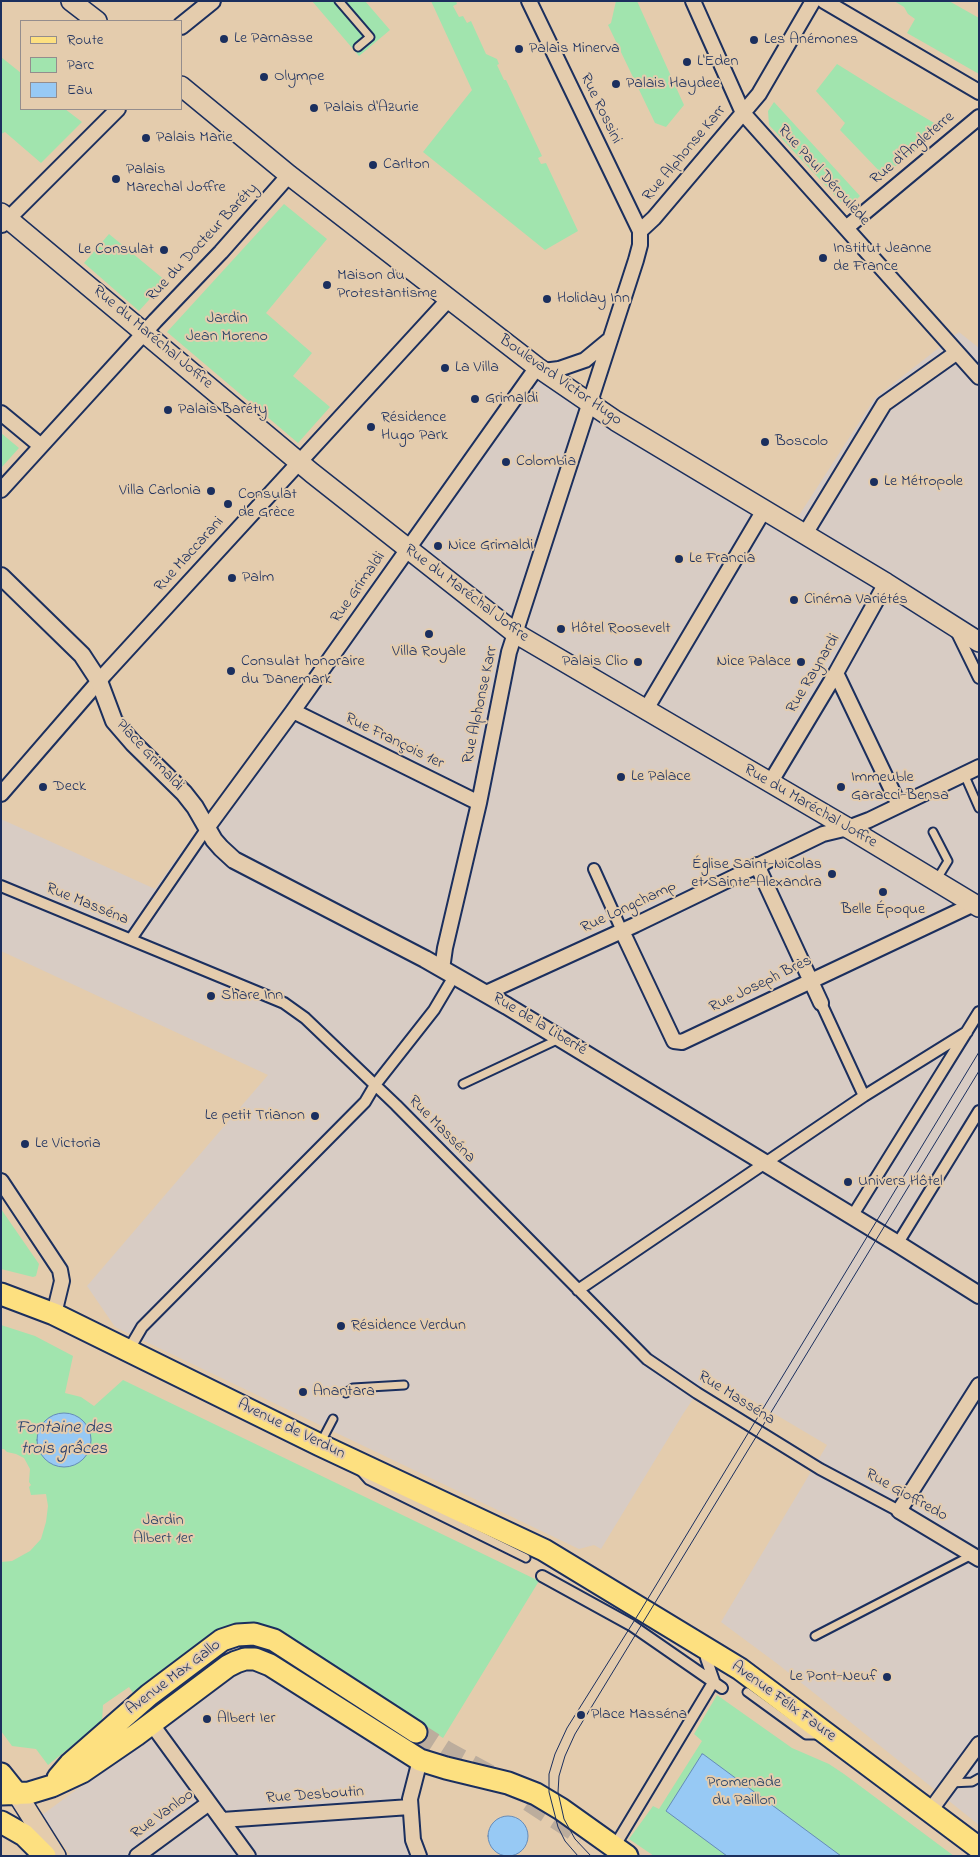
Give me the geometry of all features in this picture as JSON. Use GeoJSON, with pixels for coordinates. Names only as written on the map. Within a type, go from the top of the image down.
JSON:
{"type":"FeatureCollection","features":[{"type":"Feature","properties":{"kind":"main road"},"geometry":{"type":"LineString","coordinates":[[71,1],[96,20]]}},
{"type":"Feature","properties":{"kind":"main road","name":"Boulevard Victor Hugo"},"geometry":{"type":"LineString","coordinates":[[182,87],[289,175],[448,300],[540,369],[616,421],[970,632]]}},
{"type":"Feature","properties":{"kind":"main road","name":"Rue du Maréchal Joffre"},"geometry":{"type":"LineString","coordinates":[[3,219],[145,332],[299,462],[514,633],[848,828],[976,906]]}},
{"type":"Feature","properties":{"kind":"main road","name":"Avenue de Verdun"},"geometry":{"type":"LineString","coordinates":[[1,1294],[54,1314],[359,1464],[544,1550],[578,1571]]}},
{"type":"Feature","properties":{"kind":"main road","name":"Avenue Félix Faure"},"geometry":{"type":"LineString","coordinates":[[578,1571],[740,1669],[979,1848]]}},
{"type":"Feature","properties":{"kind":"main road","name":"Avenue Max Gallo"},"geometry":{"type":"LineString","coordinates":[[52,1786],[70,1764],[149,1695],[222,1640],[237,1635],[254,1634],[274,1640],[416,1732]]}},
{"type":"Feature","properties":{"kind":"main road"},"geometry":{"type":"LineString","coordinates":[[205,1654],[240,1643],[255,1644],[266,1648],[283,1659],[330,1704]]}},
{"type":"Feature","properties":{"kind":"main road","name":"Avenue Max Gallo"},"geometry":{"type":"LineString","coordinates":[[6,1791],[29,1793],[52,1786],[96,1763],[228,1666],[245,1659],[270,1665],[420,1760],[508,1783],[536,1794],[623,1848]]}},
{"type":"Feature","properties":{"kind":"main road"},"geometry":{"type":"LineString","coordinates":[[149,1695],[146,1712],[151,1724]]}},
{"type":"Feature","properties":{"kind":"main road"},"geometry":{"type":"LineString","coordinates":[[1,1774],[6,1791],[56,1856]]}},
{"type":"Feature","properties":{"kind":"main road"},"geometry":{"type":"LineString","coordinates":[[1,1822],[24,1835],[44,1856]]}},
{"type":"Feature","properties":{"kind":"street"},"geometry":{"type":"LineString","coordinates":[[182,25],[212,1]]}},
{"type":"Feature","properties":{"kind":"street","name":"Rue Rossini"},"geometry":{"type":"LineString","coordinates":[[529,1],[640,231]]}},
{"type":"Feature","properties":{"kind":"street","name":"Rue Paul Déroulède"},"geometry":{"type":"LineString","coordinates":[[693,1],[743,113],[979,377]]}},
{"type":"Feature","properties":{"kind":"street","name":"Rue Alphonse Karr"},"geometry":{"type":"LineString","coordinates":[[442,969],[445,948],[479,804],[514,633],[636,260],[640,245],[640,231],[654,218],[759,94],[813,1]]}},
{"type":"Feature","properties":{"kind":"street"},"geometry":{"type":"LineString","coordinates":[[824,1],[979,92]]}},
{"type":"Feature","properties":{"kind":"street"},"geometry":{"type":"LineString","coordinates":[[3,219],[117,110]]}},
{"type":"Feature","properties":{"kind":"street","name":"Rue d'Angleterre"},"geometry":{"type":"LineString","coordinates":[[846,228],[979,117]]}},
{"type":"Feature","properties":{"kind":"street","name":"Rue du Docteur Baréty"},"geometry":{"type":"LineString","coordinates":[[1,490],[145,332],[221,252],[289,175]]}},
{"type":"Feature","properties":{"kind":"street","name":"Rue Maccarani"},"geometry":{"type":"LineString","coordinates":[[1,794],[99,681],[448,300]]}},
{"type":"Feature","properties":{"kind":"street"},"geometry":{"type":"LineString","coordinates":[[540,369],[559,369],[585,360],[610,339]]}},
{"type":"Feature","properties":{"kind":"street"},"geometry":{"type":"LineString","coordinates":[[805,534],[884,404],[956,353]]}},
{"type":"Feature","properties":{"kind":"street","name":"Rue Grimaldi"},"geometry":{"type":"LineString","coordinates":[[207,828],[540,369]]}},
{"type":"Feature","properties":{"kind":"street"},"geometry":{"type":"LineString","coordinates":[[1,413],[41,446]]}},
{"type":"Feature","properties":{"kind":"street"},"geometry":{"type":"LineString","coordinates":[[646,711],[764,510]]}},
{"type":"Feature","properties":{"kind":"street","name":"Place Grimaldi"},"geometry":{"type":"LineString","coordinates":[[1,576],[91,666],[99,681],[114,721],[133,743],[184,793],[207,828]]}},
{"type":"Feature","properties":{"kind":"street","name":"Rue Raynardi"},"geometry":{"type":"LineString","coordinates":[[770,783],[836,673],[886,583]]}},
{"type":"Feature","properties":{"kind":"street"},"geometry":{"type":"LineString","coordinates":[[970,632],[979,678]]}},
{"type":"Feature","properties":{"kind":"street"},"geometry":{"type":"LineString","coordinates":[[836,673],[899,805]]}},
{"type":"Feature","properties":{"kind":"street","name":"Rue François 1er"},"geometry":{"type":"LineString","coordinates":[[293,711],[479,804]]}},
{"type":"Feature","properties":{"kind":"street","name":"Rue Longchamp"},"geometry":{"type":"LineString","coordinates":[[486,993],[622,931],[823,834],[848,828],[869,820],[979,767]]}},
{"type":"Feature","properties":{"kind":"street"},"geometry":{"type":"LineString","coordinates":[[131,939],[207,828]]}},
{"type":"Feature","properties":{"kind":"street","name":"Rue de la Liberté"},"geometry":{"type":"LineString","coordinates":[[207,828],[221,848],[234,860],[486,993],[872,1228],[979,1296]]}},
{"type":"Feature","properties":{"kind":"street"},"geometry":{"type":"LineString","coordinates":[[757,866],[864,1096]]}},
{"type":"Feature","properties":{"kind":"street"},"geometry":{"type":"LineString","coordinates":[[594,869],[622,931]]}},
{"type":"Feature","properties":{"kind":"street","name":"Rue Masséna"},"geometry":{"type":"LineString","coordinates":[[1,886],[284,1003],[305,1018],[375,1085],[647,1359],[692,1390],[815,1466]]}},
{"type":"Feature","properties":{"kind":"street","name":"Rue Joseph Brès"},"geometry":{"type":"LineString","coordinates":[[622,931],[674,1041],[682,1042],[976,906]]}},
{"type":"Feature","properties":{"kind":"street"},"geometry":{"type":"LineString","coordinates":[[128,1351],[142,1327],[365,1102],[375,1085],[434,1010],[450,984]]}},
{"type":"Feature","properties":{"kind":"street"},"geometry":{"type":"LineString","coordinates":[[856,1210],[979,1012]]}},
{"type":"Feature","properties":{"kind":"street"},"geometry":{"type":"LineString","coordinates":[[578,1290],[864,1096],[967,1032]]}},
{"type":"Feature","properties":{"kind":"street"},"geometry":{"type":"LineString","coordinates":[[901,1238],[979,1111]]}},
{"type":"Feature","properties":{"kind":"street"},"geometry":{"type":"LineString","coordinates":[[1,1181],[60,1270],[62,1281],[54,1314]]}},
{"type":"Feature","properties":{"kind":"street"},"geometry":{"type":"LineString","coordinates":[[899,1511],[979,1385]]}},
{"type":"Feature","properties":{"kind":"street","name":"Rue Gioffredo"},"geometry":{"type":"LineString","coordinates":[[815,1466],[899,1511],[976,1557]]}},
{"type":"Feature","properties":{"kind":"street"},"geometry":{"type":"LineString","coordinates":[[542,1576],[631,1625],[722,1688]]}},
{"type":"Feature","properties":{"kind":"street"},"geometry":{"type":"LineString","coordinates":[[623,1848],[714,1681],[706,1658]]}},
{"type":"Feature","properties":{"kind":"street"},"geometry":{"type":"LineString","coordinates":[[151,1724],[248,1856]]}},
{"type":"Feature","properties":{"kind":"street"},"geometry":{"type":"LineString","coordinates":[[930,1811],[979,1744]]}},
{"type":"Feature","properties":{"kind":"street"},"geometry":{"type":"LineString","coordinates":[[419,1856],[414,1840],[410,1799],[420,1760]]}},
{"type":"Feature","properties":{"kind":"street","name":"Rue Vanloo"},"geometry":{"type":"LineString","coordinates":[[137,1856],[209,1803]]}},
{"type":"Feature","properties":{"kind":"street","name":"Rue Desboutin"},"geometry":{"type":"LineString","coordinates":[[222,1820],[410,1807]]}},
{"type":"Feature","properties":{"kind":"lane"},"geometry":{"type":"LineString","coordinates":[[339,1],[370,36],[358,47]]}},
{"type":"Feature","properties":{"kind":"lane"},"geometry":{"type":"LineString","coordinates":[[964,774],[979,808]]}},
{"type":"Feature","properties":{"kind":"lane"},"geometry":{"type":"LineString","coordinates":[[933,832],[948,861],[936,882]]}},
{"type":"Feature","properties":{"kind":"lane"},"geometry":{"type":"LineString","coordinates":[[463,1084],[562,1038]]}},
{"type":"Feature","properties":{"kind":"lane"},"geometry":{"type":"LineString","coordinates":[[346,1393],[349,1389],[354,1388],[404,1385]]}},
{"type":"Feature","properties":{"kind":"lane"},"geometry":{"type":"LineString","coordinates":[[320,1445],[333,1419]]}},
{"type":"Feature","properties":{"kind":"lane"},"geometry":{"type":"LineString","coordinates":[[359,1464],[361,1473],[368,1480],[526,1558]]}},
{"type":"Feature","properties":{"kind":"lane"},"geometry":{"type":"LineString","coordinates":[[815,1636],[976,1557]]}},
{"type":"Feature","properties":{"kind":"lane"},"geometry":{"type":"LineString","coordinates":[[748,1692],[806,1734],[830,1736]]}},
{"type":"Feature","properties":{"kind":"lane"},"geometry":{"type":"LineString","coordinates":[[950,1783],[972,1782],[979,1778]]}},
{"type":"Feature","properties":{"kind":"shaded area"},"geometry":{"type":"Polygon","coordinates":[[[959,332],[979,348],[979,1825],[779,1665],[721,1622],[827,1445],[709,1375],[683,1414],[601,1549],[594,1545],[579,1549],[115,1327],[87,1286],[268,1075],[1,951],[1,819],[155,889],[532,358],[796,520],[875,398],[959,332]]]}},
{"type":"Feature","properties":{"kind":"shaded area"},"geometry":{"type":"Polygon","coordinates":[[[247,1664],[425,1775],[416,1800],[417,1823],[426,1856],[71,1856],[42,1815],[247,1664]]]}},
{"type":"Feature","properties":{"kind":"green space"},"geometry":{"type":"Polygon","coordinates":[[[312,1],[365,1],[390,30],[359,56],[312,1]]]}},
{"type":"Feature","properties":{"kind":"green space"},"geometry":{"type":"Polygon","coordinates":[[[431,1],[456,1],[457,4],[453,6],[459,17],[463,16],[467,23],[471,21],[486,54],[497,59],[499,64],[497,65],[542,156],[538,158],[541,164],[546,163],[578,231],[545,250],[423,152],[472,90],[431,1]]]}},
{"type":"Feature","properties":{"kind":"green space"},"geometry":{"type":"Polygon","coordinates":[[[616,1],[637,1],[684,105],[666,127],[655,123],[608,25],[611,23],[616,1]]]}},
{"type":"Feature","properties":{"kind":"green space"},"geometry":{"type":"Polygon","coordinates":[[[894,1],[949,1],[979,18],[979,74],[907,33],[915,19],[908,14],[904,7],[894,1]]]}},
{"type":"Feature","properties":{"kind":"green space"},"geometry":{"type":"Polygon","coordinates":[[[1,57],[20,72],[20,110],[66,110],[82,122],[41,163],[5,132],[1,134],[1,57]]]}},
{"type":"Feature","properties":{"kind":"green space"},"geometry":{"type":"Polygon","coordinates":[[[837,64],[941,127],[884,176],[840,130],[845,123],[816,91],[837,64]]]}},
{"type":"Feature","properties":{"kind":"green space"},"geometry":{"type":"Polygon","coordinates":[[[774,102],[860,196],[853,203],[841,202],[769,125],[768,111],[774,102]]]}},
{"type":"Feature","properties":{"kind":"green space","name":"Jardin Jean Moreno"},"geometry":{"type":"Polygon","coordinates":[[[284,204],[327,239],[266,313],[312,353],[293,376],[330,407],[298,443],[167,332],[284,204]]]}},
{"type":"Feature","properties":{"kind":"green space"},"geometry":{"type":"Polygon","coordinates":[[[109,234],[166,281],[139,311],[84,263],[109,234]]]}},
{"type":"Feature","properties":{"kind":"green space"},"geometry":{"type":"Polygon","coordinates":[[[1,433],[19,448],[1,468],[1,433]]]}},
{"type":"Feature","properties":{"kind":"green space"},"geometry":{"type":"Polygon","coordinates":[[[1,1209],[39,1264],[36,1276],[33,1277],[1,1269],[1,1209]]]}},
{"type":"Feature","properties":{"kind":"green space","name":"Jardin Albert 1er"},"geometry":{"type":"Polygon","coordinates":[[[1,1325],[35,1336],[73,1356],[65,1393],[81,1397],[94,1406],[123,1380],[539,1581],[443,1738],[284,1636],[224,1631],[133,1693],[129,1687],[103,1705],[102,1722],[48,1765],[36,1749],[12,1746],[1,1731],[1,1562],[12,1561],[30,1551],[41,1539],[48,1506],[46,1494],[31,1495],[29,1487],[31,1485],[29,1482],[30,1469],[24,1458],[1,1449],[1,1325]]]}},
{"type":"Feature","properties":{"kind":"green space","name":"Promenade du Paillon"},"geometry":{"type":"Polygon","coordinates":[[[717,1695],[792,1748],[829,1764],[844,1774],[954,1856],[654,1856],[629,1839],[653,1806],[659,1809],[702,1741],[694,1734],[717,1695]]]}},
{"type":"Feature","properties":{"kind":"water","name":"Fontaine des trois grâces"},"geometry":{"type":"Polygon","coordinates":[[[64,1413],[83,1421],[91,1440],[83,1459],[64,1467],[45,1459],[37,1440],[45,1421],[64,1413]]]}},
{"type":"Feature","properties":{"kind":"water"},"geometry":{"type":"Polygon","coordinates":[[[702,1754],[841,1856],[727,1856],[666,1811],[702,1754]]]}},
{"type":"Feature","properties":{"kind":"water"},"geometry":{"type":"Polygon","coordinates":[[[508,1816],[522,1822],[528,1836],[522,1850],[508,1856],[494,1850],[488,1836],[494,1822],[508,1816]]]}},
{"type":"Feature","properties":{"kind":"tunnel"},"geometry":{"type":"LineString","coordinates":[[416,1732],[447,1752],[491,1776]]}},
{"type":"Feature","properties":{"kind":"tunnel"},"geometry":{"type":"LineString","coordinates":[[529,1801],[583,1836]]}},
{"type":"Feature","properties":{"kind":"tram line"},"geometry":{"type":"LineString","coordinates":[[578,1856],[565,1841],[558,1827],[549,1792],[549,1774],[555,1754],[567,1728],[641,1610],[979,1052]]}},
{"type":"Feature","properties":{"kind":"tram line"},"geometry":{"type":"LineString","coordinates":[[591,1856],[575,1839],[564,1819],[558,1792],[559,1776],[565,1756],[575,1734],[979,1071]]}},
{"type":"Feature","properties":{"kind":"place","name":"Le Parnasse"},"geometry":{"type":"Point","coordinates":[224,39]}},
{"type":"Feature","properties":{"kind":"place","name":"Les Anémones"},"geometry":{"type":"Point","coordinates":[754,40]}},
{"type":"Feature","properties":{"kind":"place","name":"Palais Minerva"},"geometry":{"type":"Point","coordinates":[519,49]}},
{"type":"Feature","properties":{"kind":"place","name":"L'Eden"},"geometry":{"type":"Point","coordinates":[687,62]}},
{"type":"Feature","properties":{"kind":"place","name":"Olympe"},"geometry":{"type":"Point","coordinates":[264,77]}},
{"type":"Feature","properties":{"kind":"place","name":"Palais Haydee"},"geometry":{"type":"Point","coordinates":[616,84]}},
{"type":"Feature","properties":{"kind":"place","name":"Palais d'Azurie"},"geometry":{"type":"Point","coordinates":[314,108]}},
{"type":"Feature","properties":{"kind":"place","name":"Palais Marie"},"geometry":{"type":"Point","coordinates":[146,138]}},
{"type":"Feature","properties":{"kind":"place","name":"Carlton"},"geometry":{"type":"Point","coordinates":[373,165]}},
{"type":"Feature","properties":{"kind":"place","name":"Palais Marechal Joffre"},"geometry":{"type":"Point","coordinates":[116,179]}},
{"type":"Feature","properties":{"kind":"place","name":"Le Consulat"},"geometry":{"type":"Point","coordinates":[164,250]}},
{"type":"Feature","properties":{"kind":"place","name":"Institut Jeanne de France"},"geometry":{"type":"Point","coordinates":[823,258]}},
{"type":"Feature","properties":{"kind":"place","name":"Maison du Protestantisme"},"geometry":{"type":"Point","coordinates":[327,285]}},
{"type":"Feature","properties":{"kind":"place","name":"Holiday Inn"},"geometry":{"type":"Point","coordinates":[547,299]}},
{"type":"Feature","properties":{"kind":"place","name":"La Villa"},"geometry":{"type":"Point","coordinates":[445,368]}},
{"type":"Feature","properties":{"kind":"place","name":"Grimaldi"},"geometry":{"type":"Point","coordinates":[475,399]}},
{"type":"Feature","properties":{"kind":"place","name":"Palais Baréty"},"geometry":{"type":"Point","coordinates":[168,410]}},
{"type":"Feature","properties":{"kind":"place","name":"Résidence Hugo Park"},"geometry":{"type":"Point","coordinates":[371,427]}},
{"type":"Feature","properties":{"kind":"place","name":"Boscolo"},"geometry":{"type":"Point","coordinates":[765,442]}},
{"type":"Feature","properties":{"kind":"place","name":"Colombia"},"geometry":{"type":"Point","coordinates":[506,462]}},
{"type":"Feature","properties":{"kind":"place","name":"Le Métropole"},"geometry":{"type":"Point","coordinates":[874,482]}},
{"type":"Feature","properties":{"kind":"place","name":"Villa Carlonia"},"geometry":{"type":"Point","coordinates":[211,491]}},
{"type":"Feature","properties":{"kind":"place","name":"Consulat de Grèce"},"geometry":{"type":"Point","coordinates":[228,504]}},
{"type":"Feature","properties":{"kind":"place","name":"Nice Grimaldi"},"geometry":{"type":"Point","coordinates":[438,546]}},
{"type":"Feature","properties":{"kind":"place","name":"Le Francia"},"geometry":{"type":"Point","coordinates":[679,559]}},
{"type":"Feature","properties":{"kind":"place","name":"Palm"},"geometry":{"type":"Point","coordinates":[232,578]}},
{"type":"Feature","properties":{"kind":"place","name":"Cinéma Variétés"},"geometry":{"type":"Point","coordinates":[794,600]}},
{"type":"Feature","properties":{"kind":"place","name":"Hôtel Roosevelt"},"geometry":{"type":"Point","coordinates":[561,629]}},
{"type":"Feature","properties":{"kind":"place","name":"Villa Royale"},"geometry":{"type":"Point","coordinates":[429,634]}},
{"type":"Feature","properties":{"kind":"place","name":"Palais Clio"},"geometry":{"type":"Point","coordinates":[638,662]}},
{"type":"Feature","properties":{"kind":"place","name":"Nice Palace"},"geometry":{"type":"Point","coordinates":[801,662]}},
{"type":"Feature","properties":{"kind":"place","name":"Consulat honoraire du Danemark"},"geometry":{"type":"Point","coordinates":[231,671]}},
{"type":"Feature","properties":{"kind":"place","name":"Le Palace"},"geometry":{"type":"Point","coordinates":[621,777]}},
{"type":"Feature","properties":{"kind":"place","name":"Deck"},"geometry":{"type":"Point","coordinates":[43,787]}},
{"type":"Feature","properties":{"kind":"place","name":"Immeuble Garacci-Bensa"},"geometry":{"type":"Point","coordinates":[841,787]}},
{"type":"Feature","properties":{"kind":"place","name":"Église Saint-Nicolas et Sainte-Alexandra"},"geometry":{"type":"Point","coordinates":[832,874]}},
{"type":"Feature","properties":{"kind":"place","name":"Belle Époque"},"geometry":{"type":"Point","coordinates":[883,892]}},
{"type":"Feature","properties":{"kind":"place","name":"Share Inn"},"geometry":{"type":"Point","coordinates":[211,996]}},
{"type":"Feature","properties":{"kind":"place","name":"Le petit Trianon"},"geometry":{"type":"Point","coordinates":[315,1116]}},
{"type":"Feature","properties":{"kind":"place","name":"Le Victoria"},"geometry":{"type":"Point","coordinates":[25,1144]}},
{"type":"Feature","properties":{"kind":"place","name":"Univers Hôtel"},"geometry":{"type":"Point","coordinates":[848,1182]}},
{"type":"Feature","properties":{"kind":"place","name":"Résidence Verdun"},"geometry":{"type":"Point","coordinates":[341,1326]}},
{"type":"Feature","properties":{"kind":"place","name":"Anantara"},"geometry":{"type":"Point","coordinates":[303,1392]}},
{"type":"Feature","properties":{"kind":"place","name":"Le Pont-Neuf"},"geometry":{"type":"Point","coordinates":[887,1677]}},
{"type":"Feature","properties":{"kind":"place","name":"Place Masséna"},"geometry":{"type":"Point","coordinates":[581,1715]}},
{"type":"Feature","properties":{"kind":"place","name":"Albert Ier"},"geometry":{"type":"Point","coordinates":[207,1719]}}]}
